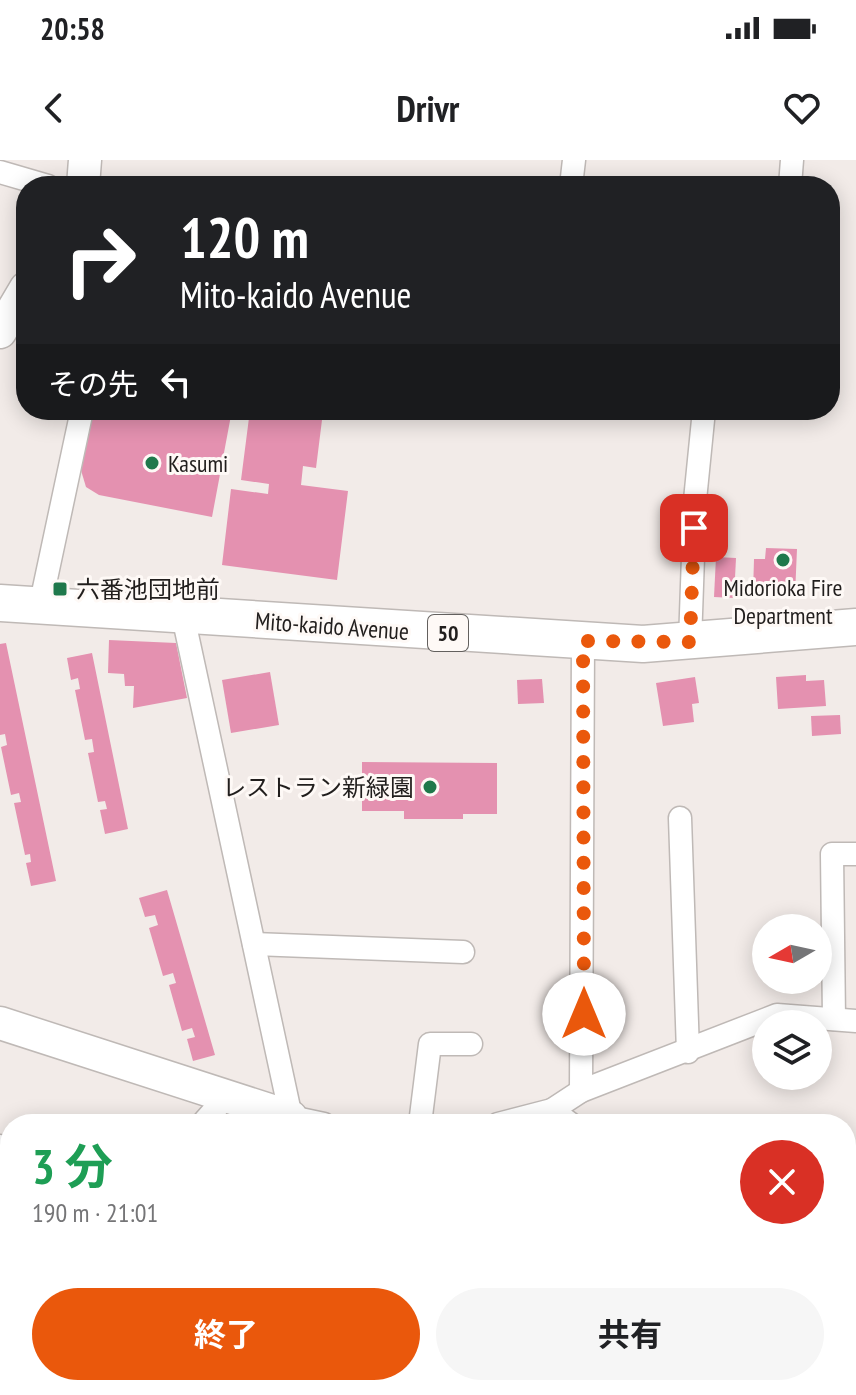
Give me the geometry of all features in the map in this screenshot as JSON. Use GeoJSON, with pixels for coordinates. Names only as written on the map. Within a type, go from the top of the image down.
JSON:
{"type":"FeatureCollection","features":[{"type":"Feature","properties":{"kind":"main road","name":"Mito-kaido Avenue"},"geometry":{"type":"LineString","coordinates":[[0,603],[583,641],[690,642],[856,627]]}},
{"type":"Feature","properties":{"kind":"street"},"geometry":{"type":"LineString","coordinates":[[0,332],[16,305]]}},
{"type":"Feature","properties":{"kind":"street"},"geometry":{"type":"LineString","coordinates":[[40,607],[80,420]]}},
{"type":"Feature","properties":{"kind":"street"},"geometry":{"type":"LineString","coordinates":[[690,642],[695,500],[703,420]]}},
{"type":"Feature","properties":{"kind":"street"},"geometry":{"type":"LineString","coordinates":[[183,616],[288,1114]]}},
{"type":"Feature","properties":{"kind":"street"},"geometry":{"type":"LineString","coordinates":[[581,1091],[583,641]]}},
{"type":"Feature","properties":{"kind":"street"},"geometry":{"type":"LineString","coordinates":[[680,818],[688,1052]]}},
{"type":"Feature","properties":{"kind":"street"},"geometry":{"type":"LineString","coordinates":[[537,1114],[552,1110],[563,1099],[581,1091],[777,1015],[845,1020],[832,854],[856,854]]}},
{"type":"Feature","properties":{"kind":"street"},"geometry":{"type":"LineString","coordinates":[[254,944],[463,952]]}},
{"type":"Feature","properties":{"kind":"street"},"geometry":{"type":"LineString","coordinates":[[0,1023],[272,1114]]}},
{"type":"Feature","properties":{"kind":"street"},"geometry":{"type":"LineString","coordinates":[[421,1114],[430,1044],[471,1044]]}},
{"type":"Feature","properties":{"kind":"street"},"geometry":{"type":"LineString","coordinates":[[211,1114],[225,1098]]}},
{"type":"Feature","properties":{"kind":"street"},"geometry":{"type":"LineString","coordinates":[[552,1110],[557,1114]]}},
{"type":"Feature","properties":{"kind":"building","name":"Kasumi"},"geometry":{"type":"Polygon","coordinates":[[[91,420],[230,420],[212,517],[99,495],[86,487],[80,467],[91,420]]]}},
{"type":"Feature","properties":{"kind":"building"},"geometry":{"type":"Polygon","coordinates":[[[249,420],[322,420],[316,468],[303,466],[301,485],[348,491],[337,580],[222,565],[231,489],[268,494],[269,484],[241,480],[249,420]]]}},
{"type":"Feature","properties":{"kind":"building"},"geometry":{"type":"Polygon","coordinates":[[[766,548],[797,549],[795,595],[753,593],[754,559],[765,559],[766,548]]]}},
{"type":"Feature","properties":{"kind":"building"},"geometry":{"type":"Polygon","coordinates":[[[716,557],[736,558],[734,598],[714,597],[716,557]]]}},
{"type":"Feature","properties":{"kind":"building"},"geometry":{"type":"Polygon","coordinates":[[[109,640],[176,643],[187,698],[133,708],[134,686],[125,686],[124,674],[108,673],[109,640]]]}},
{"type":"Feature","properties":{"kind":"building"},"geometry":{"type":"Polygon","coordinates":[[[6,643],[56,881],[31,886],[26,863],[31,862],[30,854],[25,855],[14,803],[21,802],[19,793],[11,795],[1,747],[7,745],[5,734],[0,735],[0,644],[6,643]]]}},
{"type":"Feature","properties":{"kind":"building"},"geometry":{"type":"Polygon","coordinates":[[[92,653],[128,829],[105,834],[100,810],[107,809],[105,801],[98,802],[88,753],[94,752],[92,739],[85,740],[75,690],[80,689],[78,678],[71,680],[67,658],[92,653]]]}},
{"type":"Feature","properties":{"kind":"building"},"geometry":{"type":"Polygon","coordinates":[[[270,672],[279,725],[231,733],[222,680],[270,672]]]}},
{"type":"Feature","properties":{"kind":"building"},"geometry":{"type":"Polygon","coordinates":[[[806,675],[806,681],[824,680],[826,706],[778,709],[776,677],[806,675]]]}},
{"type":"Feature","properties":{"kind":"building"},"geometry":{"type":"Polygon","coordinates":[[[695,677],[699,703],[692,704],[694,722],[663,726],[656,683],[695,677]]]}},
{"type":"Feature","properties":{"kind":"building"},"geometry":{"type":"Polygon","coordinates":[[[542,679],[544,703],[518,704],[517,680],[542,679]]]}},
{"type":"Feature","properties":{"kind":"building"},"geometry":{"type":"Polygon","coordinates":[[[840,715],[841,734],[812,736],[811,716],[840,715]]]}},
{"type":"Feature","properties":{"kind":"building","name":"レストラン新緑園"},"geometry":{"type":"Polygon","coordinates":[[[362,762],[497,763],[497,814],[463,814],[463,819],[404,819],[404,811],[362,811],[362,762]]]}},
{"type":"Feature","properties":{"kind":"building"},"geometry":{"type":"Polygon","coordinates":[[[167,890],[215,1055],[193,1061],[187,1039],[195,1037],[192,1028],[182,1031],[169,985],[176,983],[173,973],[163,976],[149,928],[158,925],[155,915],[145,917],[139,898],[167,890]]]}},
{"type":"Feature","properties":{"kind":"place","name":"Kasumi"},"geometry":{"type":"Point","coordinates":[152,463]}},
{"type":"Feature","properties":{"kind":"place","name":"Midorioka Fire Department"},"geometry":{"type":"Point","coordinates":[783,560]}},
{"type":"Feature","properties":{"kind":"place","name":"六番池団地前"},"geometry":{"type":"Point","coordinates":[60,589]}},
{"type":"Feature","properties":{"kind":"place","name":"レストラン新緑園"},"geometry":{"type":"Point","coordinates":[430,787]}},
{"type":"Feature","properties":{"kind":"route"},"geometry":{"type":"LineString","coordinates":[[584,1014],[583,641],[643,644],[690,642],[694,528]]}}]}
